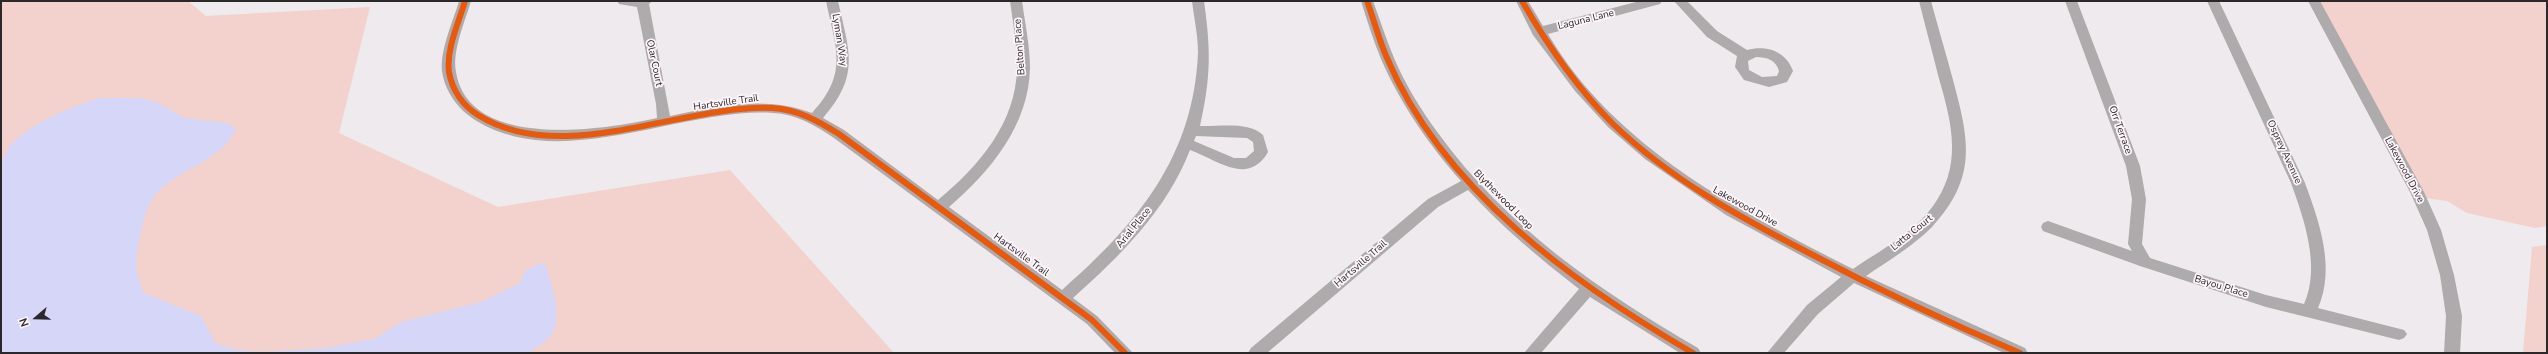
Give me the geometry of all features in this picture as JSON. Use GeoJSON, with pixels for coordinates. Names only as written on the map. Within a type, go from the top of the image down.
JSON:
{"type":"FeatureCollection","features":[{"type":"Feature","properties":{"kind":"street","name":"Hartsville Trail"},"geometry":{"type":"LineString","coordinates":[[465,1],[449,70],[458,98],[470,111],[487,122],[527,133],[600,134],[753,108],[792,110],[815,118],[1063,298],[1092,320],[1125,353]]}},
{"type":"Feature","properties":{"kind":"street","name":"Olar Court"},"geometry":{"type":"LineString","coordinates":[[623,1],[644,2],[663,104],[664,123]]}},
{"type":"Feature","properties":{"kind":"street","name":"Lyman Way"},"geometry":{"type":"LineString","coordinates":[[815,118],[838,94],[844,69],[832,1]]}},
{"type":"Feature","properties":{"kind":"street","name":"Belton Place"},"geometry":{"type":"LineString","coordinates":[[939,207],[978,171],[997,148],[1011,123],[1023,77],[1022,48],[1016,1]]}},
{"type":"Feature","properties":{"kind":"street","name":"Arial Place"},"geometry":{"type":"LineString","coordinates":[[1063,298],[1128,238],[1160,195],[1193,131],[1202,82],[1204,51],[1198,1]]}},
{"type":"Feature","properties":{"kind":"street","name":"Blythewood Loop"},"geometry":{"type":"LineString","coordinates":[[1367,1],[1383,49],[1411,102],[1435,138],[1470,182],[1498,211],[1538,247],[1589,287],[1627,314],[1693,353]]}},
{"type":"Feature","properties":{"kind":"street","name":"Lakewood Drive"},"geometry":{"type":"LineString","coordinates":[[1522,1],[1538,32],[1567,74],[1588,99],[1622,134],[1671,173],[1740,217],[1854,277],[2020,353]]}},
{"type":"Feature","properties":{"kind":"street","name":"Laguna Lane"},"geometry":{"type":"LineString","coordinates":[[1538,32],[1656,1]]}},
{"type":"Feature","properties":{"kind":"street"},"geometry":{"type":"LineString","coordinates":[[1680,1],[1712,34],[1745,55]]}},
{"type":"Feature","properties":{"kind":"street","name":"Latta Court"},"geometry":{"type":"LineString","coordinates":[[1775,353],[1809,315],[1837,288],[1854,277],[1937,213],[1950,196],[1960,164],[1962,147],[1959,127],[1925,1]]}},
{"type":"Feature","properties":{"kind":"street","name":"Orr Terrace"},"geometry":{"type":"LineString","coordinates":[[2072,1],[2135,172],[2139,199],[2135,244],[2145,262]]}},
{"type":"Feature","properties":{"kind":"street","name":"Osprey Avenue"},"geometry":{"type":"LineString","coordinates":[[2213,1],[2298,182],[2307,207],[2316,251],[2317,271],[2314,302],[2308,312]]}},
{"type":"Feature","properties":{"kind":"street","name":"Lakewood Drive"},"geometry":{"type":"LineString","coordinates":[[2314,1],[2417,192],[2434,230],[2447,274],[2452,309],[2452,353]]}},
{"type":"Feature","properties":{"kind":"street"},"geometry":{"type":"LineString","coordinates":[[1187,144],[1218,156],[1232,164],[1250,162],[1261,152],[1262,145],[1259,138],[1245,130],[1193,131]]}},
{"type":"Feature","properties":{"kind":"street","name":"Hartsville Trail"},"geometry":{"type":"LineString","coordinates":[[1256,353],[1433,203],[1470,182]]}},
{"type":"Feature","properties":{"kind":"street","name":"Bayou Place"},"geometry":{"type":"LineString","coordinates":[[2048,227],[2145,262],[2266,302],[2399,334]]}},
{"type":"Feature","properties":{"kind":"street"},"geometry":{"type":"LineString","coordinates":[[1532,353],[1589,287]]}},
{"type":"Feature","properties":{"kind":"shaded area"},"geometry":{"type":"Polygon","coordinates":[[[1,1],[188,1],[206,16],[370,7],[339,133],[498,207],[730,170],[894,353],[1,353],[1,1]]]}},
{"type":"Feature","properties":{"kind":"shaded area"},"geometry":{"type":"Polygon","coordinates":[[[2313,1],[2547,1],[2547,226],[2535,228],[2467,213],[2447,201],[2417,197],[2313,1]]]}},
{"type":"Feature","properties":{"kind":"shaded area"},"geometry":{"type":"Polygon","coordinates":[[[2547,245],[2547,353],[2523,353],[2532,247],[2547,245]]]}},
{"type":"Feature","properties":{"kind":"water"},"geometry":{"type":"Polygon","coordinates":[[[99,98],[140,98],[156,102],[185,118],[227,123],[236,129],[218,152],[166,184],[156,195],[145,214],[136,259],[138,278],[144,293],[201,316],[216,344],[238,350],[262,352],[325,348],[374,339],[401,322],[481,302],[520,283],[525,271],[540,263],[546,265],[556,305],[556,322],[552,334],[529,353],[1,353],[1,168],[4,157],[10,146],[28,130],[64,111],[99,98]]]}},
{"type":"Feature","properties":{"kind":"cycle path"},"geometry":{"type":"LineString","coordinates":[[465,1],[452,46],[449,72],[456,94],[469,110],[488,121],[510,129],[534,133],[581,135],[623,130],[729,110],[772,108],[799,113],[823,124],[839,134],[1092,320],[1125,353]]}},
{"type":"Feature","properties":{"kind":"cycle path"},"geometry":{"type":"LineString","coordinates":[[1367,1],[1387,59],[1416,113],[1452,162],[1494,208],[1540,251],[1590,289],[1641,323],[1693,353]]}},
{"type":"Feature","properties":{"kind":"cycle path"},"geometry":{"type":"LineString","coordinates":[[1522,1],[1549,47],[1580,88],[1613,124],[1650,156],[1689,184],[1731,211],[1775,236],[1846,273],[1920,309],[2020,353]]}}]}
